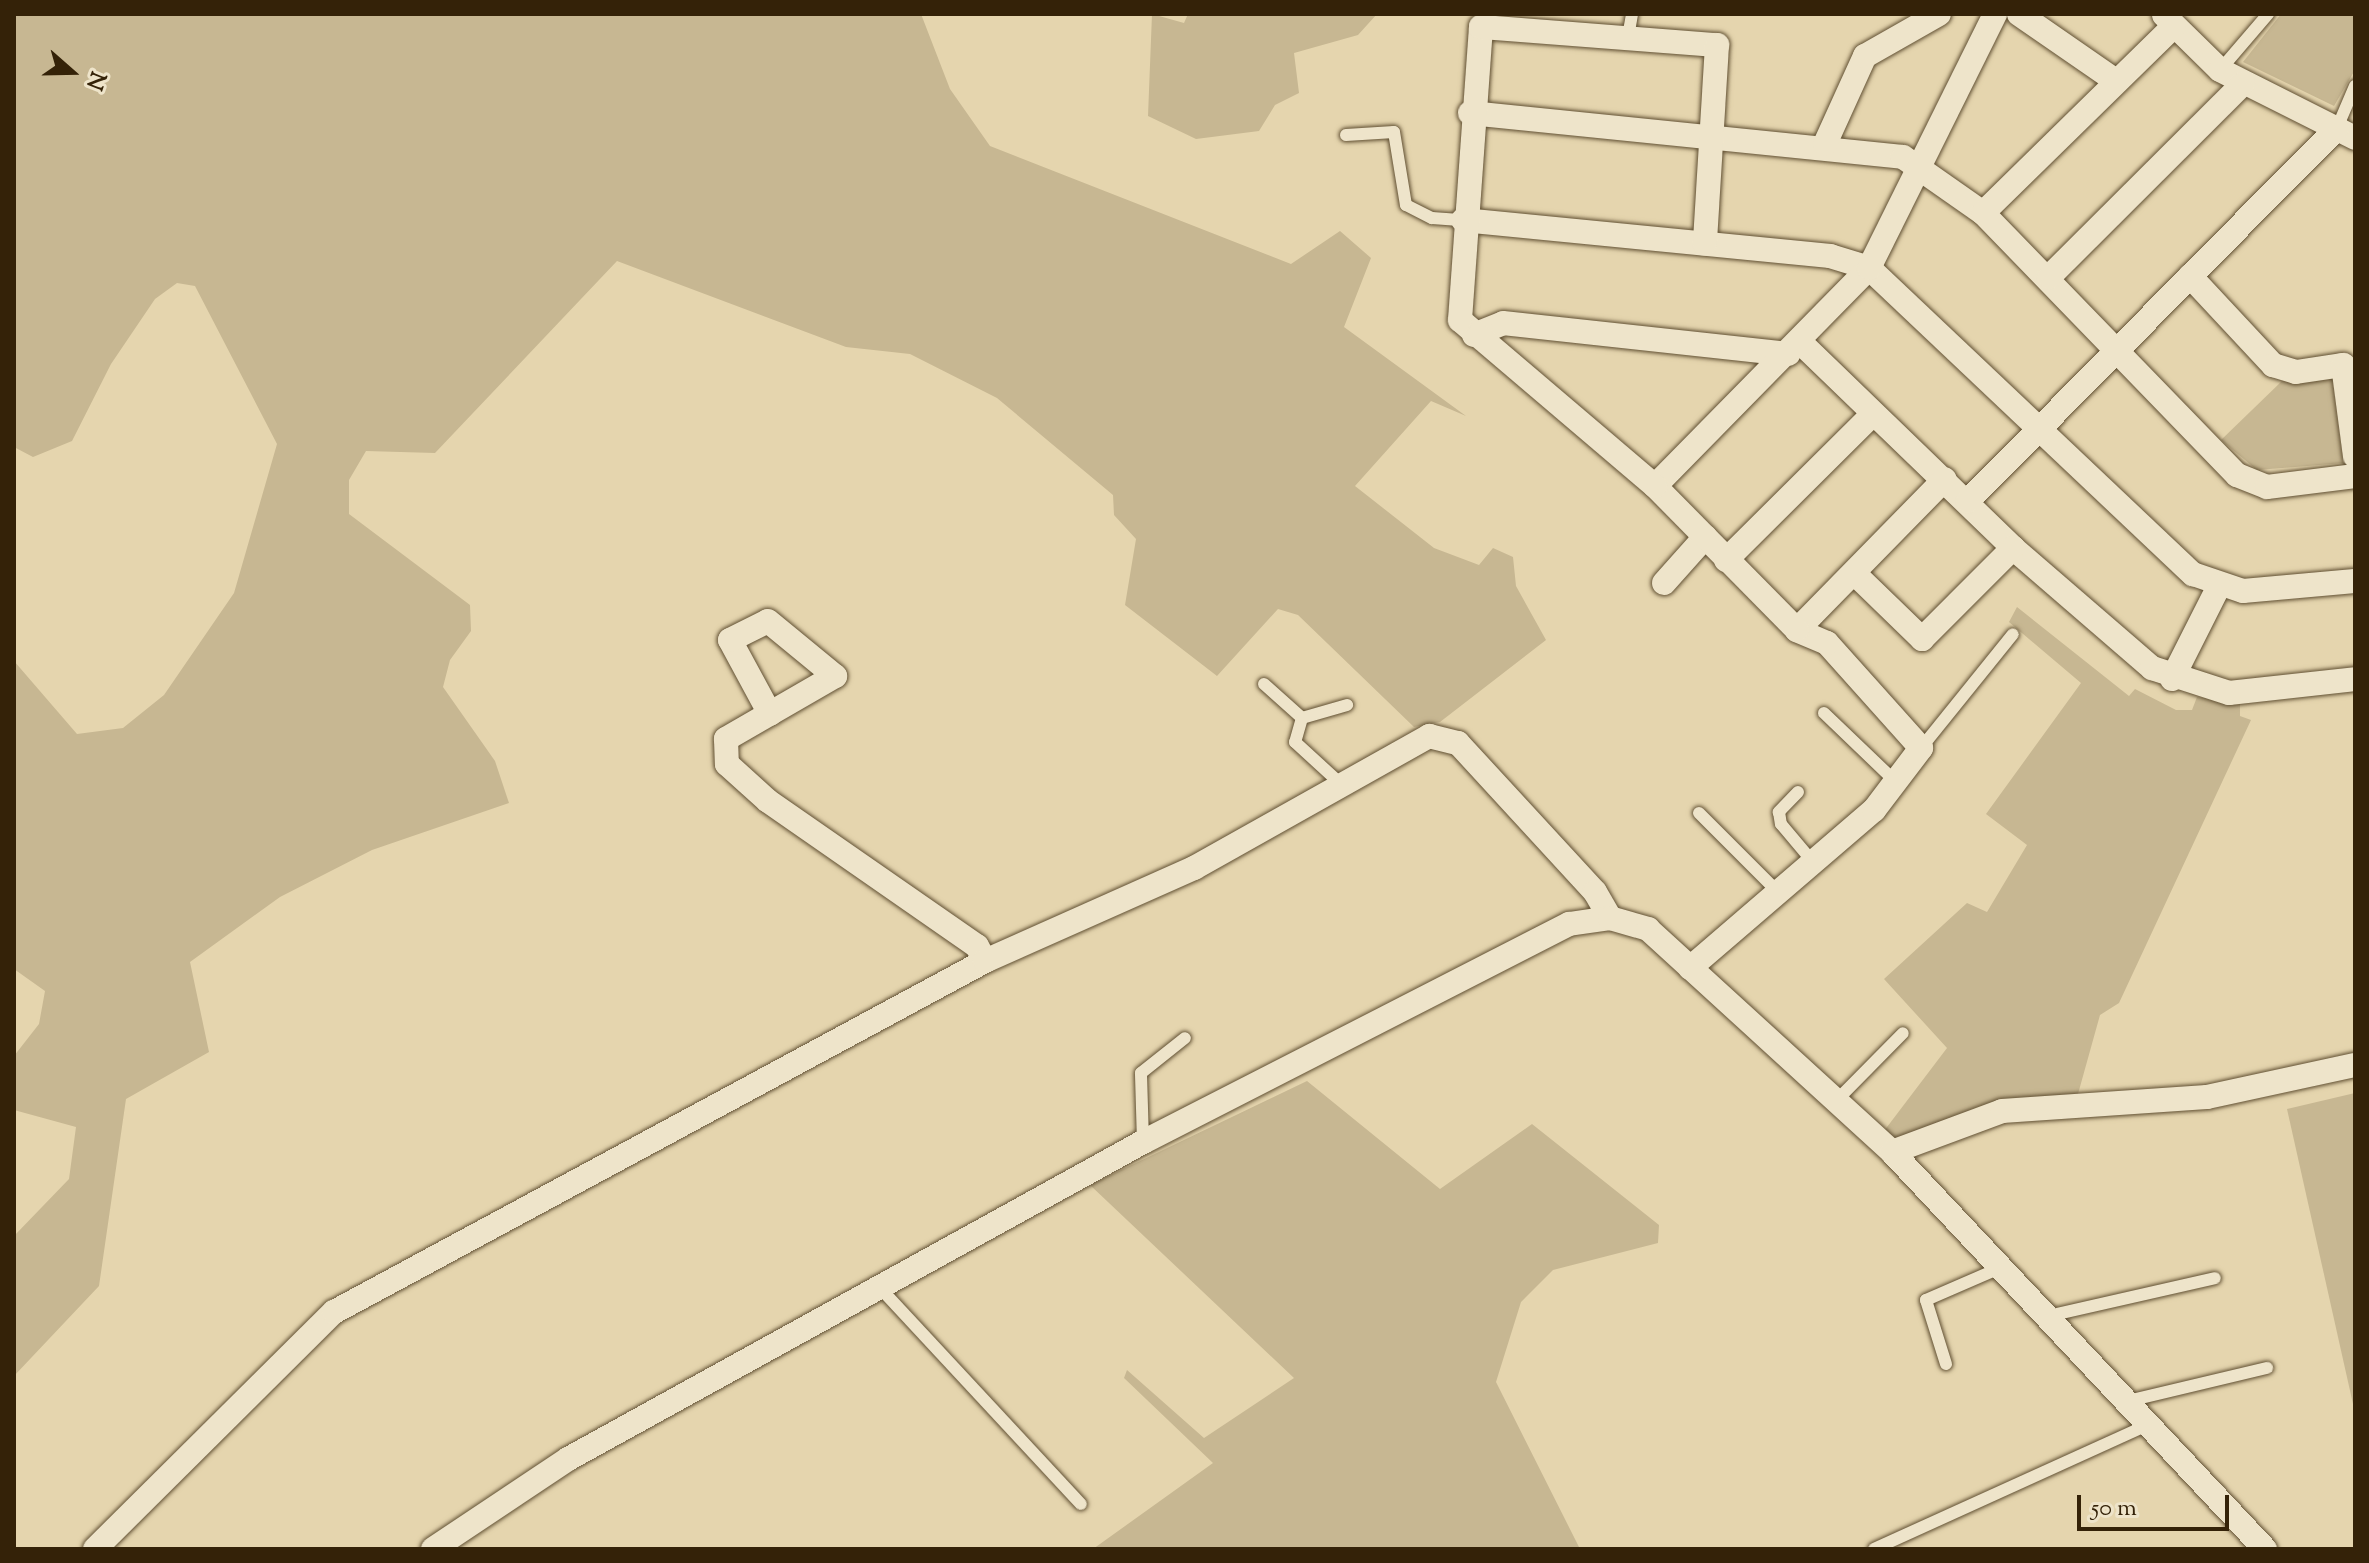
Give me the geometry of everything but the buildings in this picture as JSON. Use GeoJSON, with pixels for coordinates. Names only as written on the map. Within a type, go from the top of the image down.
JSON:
{"type":"FeatureCollection","features":[{"type":"Feature","properties":{"kind":"street"},"geometry":{"type":"LineString","coordinates":[[1825,144],[1865,56],[1939,14]]}},
{"type":"Feature","properties":{"kind":"street"},"geometry":{"type":"LineString","coordinates":[[1655,486],[1794,348],[1869,268],[1995,14]]}},
{"type":"Feature","properties":{"kind":"street"},"geometry":{"type":"LineString","coordinates":[[2019,14],[2116,81]]}},
{"type":"Feature","properties":{"kind":"street"},"geometry":{"type":"LineString","coordinates":[[1968,501],[2190,276],[2346,133],[2220,70],[2169,20],[2116,81],[1983,213]]}},
{"type":"Feature","properties":{"kind":"street"},"geometry":{"type":"LineString","coordinates":[[1690,968],[1813,862],[1898,783],[1921,748],[1827,643],[1797,630],[1655,486],[1474,335],[1456,306],[1470,113],[1479,33],[1486,22],[1630,25],[1717,45],[1715,136],[1705,244]]}},
{"type":"Feature","properties":{"kind":"street"},"geometry":{"type":"LineString","coordinates":[[2049,277],[2243,84]]}},
{"type":"Feature","properties":{"kind":"street"},"geometry":{"type":"LineString","coordinates":[[1470,113],[1879,150],[1921,166],[1983,213],[2247,482],[2267,487],[2355,476]]}},
{"type":"Feature","properties":{"kind":"street"},"geometry":{"type":"LineString","coordinates":[[1463,220],[1705,244],[1869,268],[2040,427],[2171,557],[2219,586],[2243,591],[2355,581]]}},
{"type":"Feature","properties":{"kind":"street"},"geometry":{"type":"LineString","coordinates":[[2190,276],[2273,365],[2296,372],[2343,365],[2355,456]]}},
{"type":"Feature","properties":{"kind":"street"},"geometry":{"type":"LineString","coordinates":[[1474,335],[1503,323],[1794,348],[1945,479],[2013,548],[2172,679],[2229,693],[2355,679]]}},
{"type":"Feature","properties":{"kind":"street"},"geometry":{"type":"LineString","coordinates":[[1726,560],[1872,415]]}},
{"type":"Feature","properties":{"kind":"street"},"geometry":{"type":"LineString","coordinates":[[1797,630],[1945,479]]}},
{"type":"Feature","properties":{"kind":"street"},"geometry":{"type":"LineString","coordinates":[[1664,583],[1705,537]]}},
{"type":"Feature","properties":{"kind":"street"},"geometry":{"type":"LineString","coordinates":[[1854,573],[1922,639],[2013,548]]}},
{"type":"Feature","properties":{"kind":"street"},"geometry":{"type":"LineString","coordinates":[[2172,679],[2219,586]]}},
{"type":"Feature","properties":{"kind":"street"},"geometry":{"type":"LineString","coordinates":[[770,714],[726,739],[723,753],[739,778],[977,946],[985,961]]}},
{"type":"Feature","properties":{"kind":"street"},"geometry":{"type":"LineString","coordinates":[[95,1549],[334,1312],[985,961],[1194,868],[1429,736],[1458,743],[1595,892],[1610,918]]}},
{"type":"Feature","properties":{"kind":"street"},"geometry":{"type":"LineString","coordinates":[[433,1549],[568,1459],[882,1290],[1143,1142],[1569,924],[1610,918],[1648,929],[1892,1152],[2265,1549]]}},
{"type":"Feature","properties":{"kind":"street"},"geometry":{"type":"LineString","coordinates":[[1892,1152],[2002,1111],[2207,1097],[2355,1065]]}},
{"type":"Feature","properties":{"kind":"lane"},"geometry":{"type":"LineString","coordinates":[[2220,70],[2268,14]]}},
{"type":"Feature","properties":{"kind":"lane"},"geometry":{"type":"LineString","coordinates":[[2346,133],[2355,86]]}},
{"type":"Feature","properties":{"kind":"lane"},"geometry":{"type":"LineString","coordinates":[[1346,135],[1394,132],[1406,205],[1432,218],[1463,220]]}},
{"type":"Feature","properties":{"kind":"lane"},"geometry":{"type":"LineString","coordinates":[[1921,748],[2013,634]]}},
{"type":"Feature","properties":{"kind":"lane"},"geometry":{"type":"LineString","coordinates":[[1264,684],[1302,718]]}},
{"type":"Feature","properties":{"kind":"lane"},"geometry":{"type":"LineString","coordinates":[[1302,718],[1347,705]]}},
{"type":"Feature","properties":{"kind":"lane"},"geometry":{"type":"LineString","coordinates":[[1824,713],[1898,783]]}},
{"type":"Feature","properties":{"kind":"lane"},"geometry":{"type":"LineString","coordinates":[[1302,718],[1295,742],[1342,785]]}},
{"type":"Feature","properties":{"kind":"lane"},"geometry":{"type":"LineString","coordinates":[[1798,792],[1779,812],[1781,824],[1813,862]]}},
{"type":"Feature","properties":{"kind":"lane"},"geometry":{"type":"LineString","coordinates":[[1699,813],[1778,892]]}},
{"type":"Feature","properties":{"kind":"lane"},"geometry":{"type":"LineString","coordinates":[[1836,1101],[1903,1033]]}},
{"type":"Feature","properties":{"kind":"lane"},"geometry":{"type":"LineString","coordinates":[[1143,1142],[1141,1073],[1185,1038]]}},
{"type":"Feature","properties":{"kind":"lane"},"geometry":{"type":"LineString","coordinates":[[1946,1364],[1926,1300],[2002,1267]]}},
{"type":"Feature","properties":{"kind":"lane"},"geometry":{"type":"LineString","coordinates":[[2048,1316],[2215,1278]]}},
{"type":"Feature","properties":{"kind":"lane"},"geometry":{"type":"LineString","coordinates":[[882,1290],[1081,1504]]}},
{"type":"Feature","properties":{"kind":"lane"},"geometry":{"type":"LineString","coordinates":[[2128,1401],[2267,1368]]}},
{"type":"Feature","properties":{"kind":"lane"},"geometry":{"type":"LineString","coordinates":[[1874,1549],[2150,1424]]}},
{"type":"Feature","properties":{"kind":"shaded area"},"geometry":{"type":"Polygon","coordinates":[[[14,14],[921,14],[950,89],[990,146],[1291,264],[1340,231],[1371,258],[1344,327],[1466,416],[1431,401],[1355,486],[1434,548],[1479,565],[1493,548],[1513,557],[1516,586],[1546,640],[1440,722],[1414,727],[1298,615],[1278,609],[1217,676],[1125,605],[1136,539],[1114,515],[1113,495],[997,398],[910,354],[846,347],[617,261],[435,453],[366,451],[349,480],[349,514],[470,605],[471,631],[450,660],[443,687],[495,761],[509,803],[372,850],[280,897],[190,962],[209,1052],[126,1099],[99,1286],[14,1376],[14,1236],[69,1179],[76,1127],[14,1110],[14,1056],[39,1024],[45,991],[14,969],[14,661],[77,734],[123,728],[164,695],[234,593],[277,444],[195,286],[177,283],[155,299],[111,364],[72,441],[33,457],[14,447],[14,14]]]}},
{"type":"Feature","properties":{"kind":"shaded area"},"geometry":{"type":"Polygon","coordinates":[[[1152,14],[1184,23],[1188,14],[1377,14],[1358,35],[1294,53],[1299,93],[1275,105],[1259,131],[1196,139],[1148,116],[1152,14]]]}},
{"type":"Feature","properties":{"kind":"shaded area"},"geometry":{"type":"Polygon","coordinates":[[[2281,14],[2355,14],[2355,70],[2334,106],[2243,62],[2281,14]]]}},
{"type":"Feature","properties":{"kind":"shaded area"},"geometry":{"type":"Polygon","coordinates":[[[2332,377],[2343,463],[2257,470],[2221,440],[2283,380],[2332,377]]]}},
{"type":"Feature","properties":{"kind":"shaded area"},"geometry":{"type":"Polygon","coordinates":[[[2017,607],[2129,696],[2135,689],[2176,710],[2192,710],[2197,697],[2240,702],[2240,716],[2251,720],[2119,1003],[2100,1015],[2078,1094],[1895,1140],[1884,1131],[1947,1048],[1884,979],[1967,903],[1987,912],[2027,845],[1986,814],[2081,683],[2009,622],[2017,607]]]}},
{"type":"Feature","properties":{"kind":"shaded area"},"geometry":{"type":"Polygon","coordinates":[[[1307,1081],[1440,1189],[1532,1124],[1659,1225],[1658,1243],[1553,1270],[1521,1302],[1496,1382],[1580,1549],[1093,1549],[1213,1463],[1124,1378],[1127,1370],[1204,1438],[1294,1378],[1090,1185],[1307,1081]]]}},
{"type":"Feature","properties":{"kind":"shaded area"},"geometry":{"type":"Polygon","coordinates":[[[2355,1093],[2355,1413],[2287,1109],[2355,1093]]]}}]}
